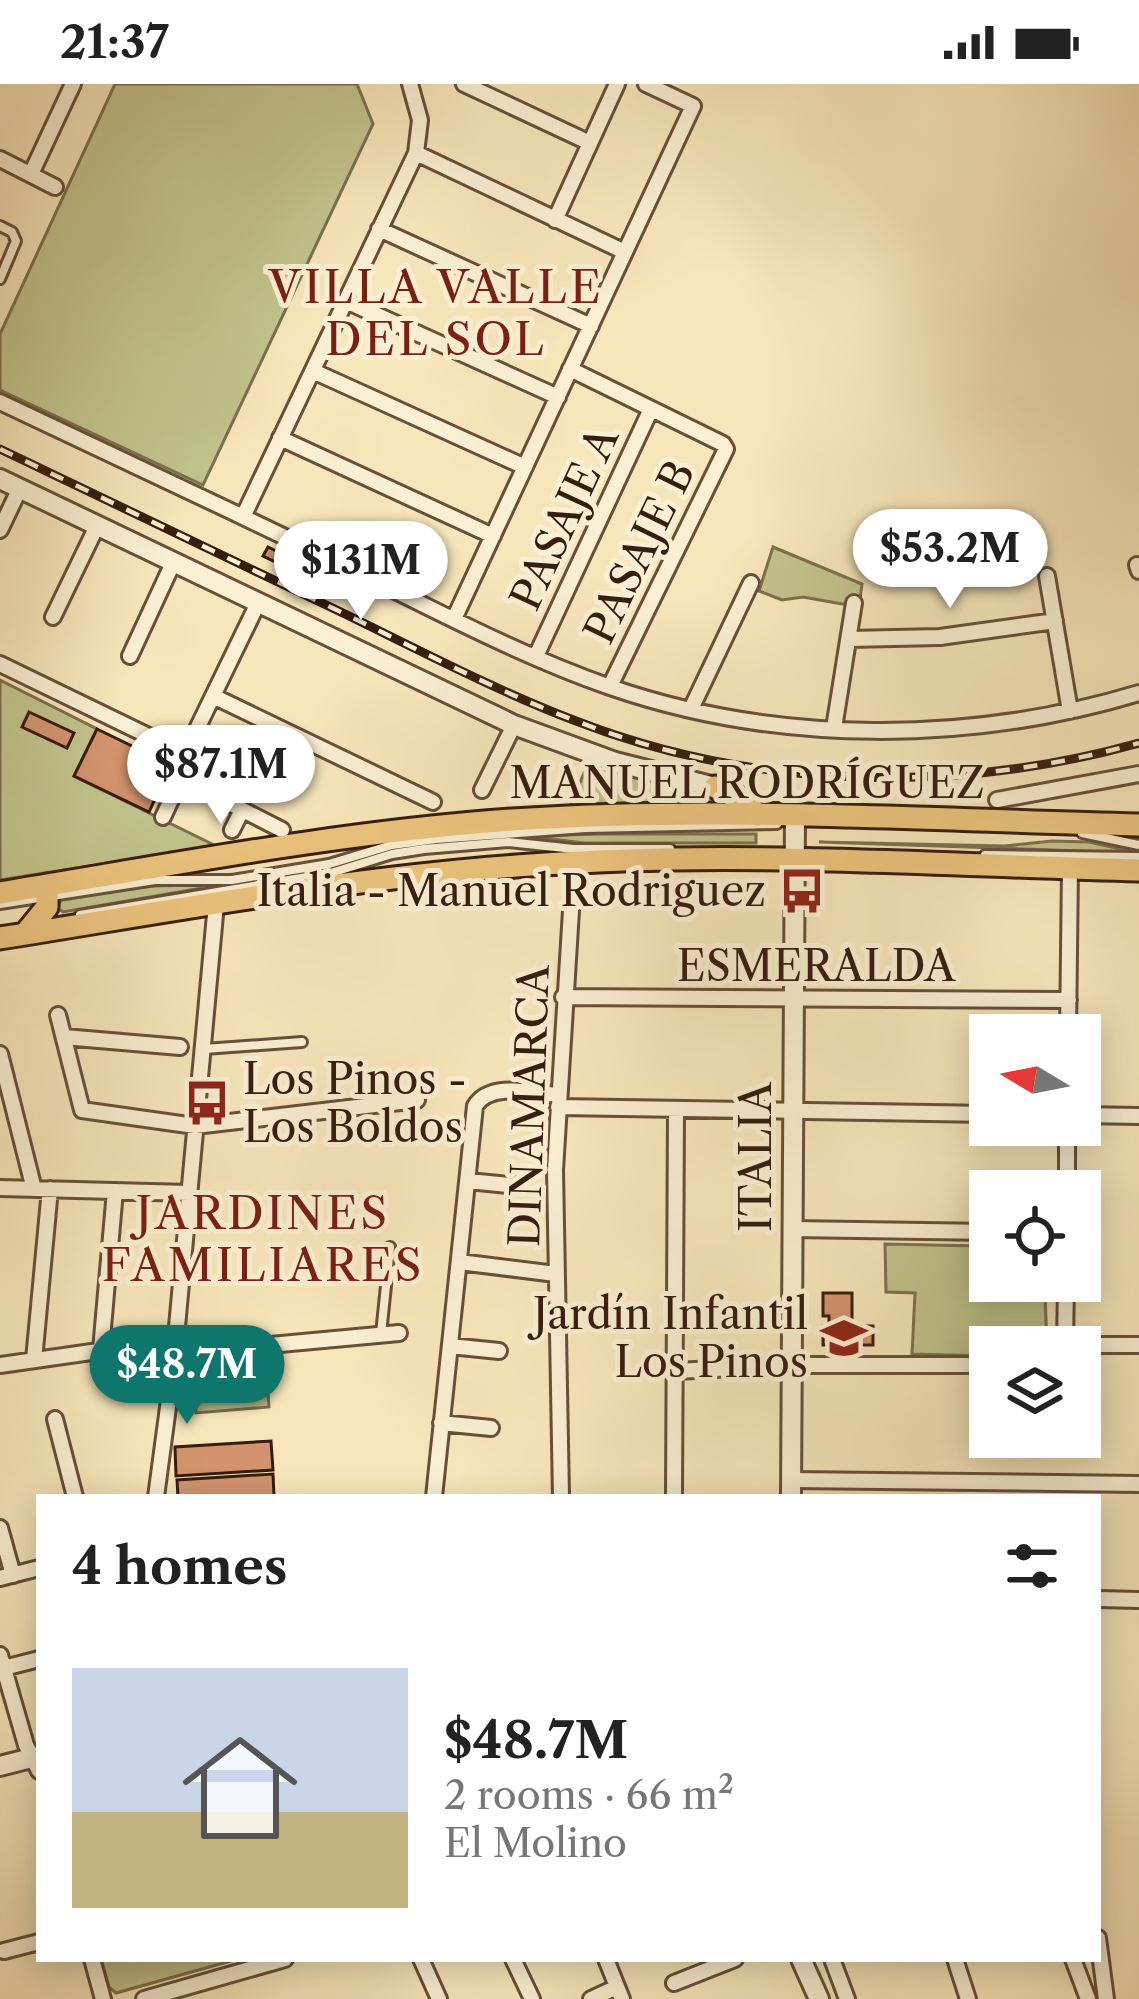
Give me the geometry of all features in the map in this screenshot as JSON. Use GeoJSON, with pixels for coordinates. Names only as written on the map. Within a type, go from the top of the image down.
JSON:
{"type":"FeatureCollection","features":[{"type":"Feature","properties":{"kind":"main road"},"geometry":{"type":"LineString","coordinates":[[715,788],[741,799],[758,815]]}},
{"type":"Feature","properties":{"kind":"main road","name":"MANUEL RODRÍGUEZ"},"geometry":{"type":"LineString","coordinates":[[0,892],[48,891],[424,828],[611,815],[1139,825]]}},
{"type":"Feature","properties":{"kind":"main road","name":"MANUEL RODRÍGUEZ"},"geometry":{"type":"LineString","coordinates":[[0,938],[381,879],[574,862],[794,857],[1139,870]]}},
{"type":"Feature","properties":{"kind":"main road"},"geometry":{"type":"LineString","coordinates":[[25,934],[43,913],[48,891]]}},
{"type":"Feature","properties":{"kind":"street"},"geometry":{"type":"LineString","coordinates":[[31,174],[73,84]]}},
{"type":"Feature","properties":{"kind":"street"},"geometry":{"type":"LineString","coordinates":[[243,517],[416,153],[420,120],[410,84]]}},
{"type":"Feature","properties":{"kind":"street"},"geometry":{"type":"LineString","coordinates":[[464,84],[590,143]]}},
{"type":"Feature","properties":{"kind":"street"},"geometry":{"type":"LineString","coordinates":[[555,220],[617,84]]}},
{"type":"Feature","properties":{"kind":"street"},"geometry":{"type":"LineString","coordinates":[[454,619],[693,106],[646,84]]}},
{"type":"Feature","properties":{"kind":"street"},"geometry":{"type":"LineString","coordinates":[[416,153],[625,253]]}},
{"type":"Feature","properties":{"kind":"street"},"geometry":{"type":"LineString","coordinates":[[0,159],[55,187]]}},
{"type":"Feature","properties":{"kind":"street"},"geometry":{"type":"LineString","coordinates":[[380,230],[591,326]]}},
{"type":"Feature","properties":{"kind":"street"},"geometry":{"type":"LineString","coordinates":[[346,301],[558,397]]}},
{"type":"Feature","properties":{"kind":"street"},"geometry":{"type":"LineString","coordinates":[[570,369],[651,409]]}},
{"type":"Feature","properties":{"kind":"street"},"geometry":{"type":"LineString","coordinates":[[313,370],[525,467]]}},
{"type":"Feature","properties":{"kind":"street"},"geometry":{"type":"LineString","coordinates":[[0,402],[536,656],[610,686],[691,710],[767,724],[953,727],[1070,711],[1139,693]]}},
{"type":"Feature","properties":{"kind":"street","name":"PASAJE B"},"geometry":{"type":"LineString","coordinates":[[610,686],[725,447],[651,409]]}},
{"type":"Feature","properties":{"kind":"street","name":"PASAJE A"},"geometry":{"type":"LineString","coordinates":[[536,656],[651,409]]}},
{"type":"Feature","properties":{"kind":"street"},"geometry":{"type":"LineString","coordinates":[[280,438],[493,536]]}},
{"type":"Feature","properties":{"kind":"street"},"geometry":{"type":"LineString","coordinates":[[0,478],[514,725],[615,762],[715,788]]}},
{"type":"Feature","properties":{"kind":"street"},"geometry":{"type":"LineString","coordinates":[[0,530],[20,488]]}},
{"type":"Feature","properties":{"kind":"street"},"geometry":{"type":"LineString","coordinates":[[53,617],[97,526]]}},
{"type":"Feature","properties":{"kind":"street"},"geometry":{"type":"LineString","coordinates":[[130,656],[173,563]]}},
{"type":"Feature","properties":{"kind":"street"},"geometry":{"type":"LineString","coordinates":[[1047,576],[1070,711]]}},
{"type":"Feature","properties":{"kind":"street"},"geometry":{"type":"LineString","coordinates":[[691,710],[751,583]]}},
{"type":"Feature","properties":{"kind":"street"},"geometry":{"type":"LineString","coordinates":[[0,664],[163,743],[182,745],[193,737],[258,603]]}},
{"type":"Feature","properties":{"kind":"street"},"geometry":{"type":"LineString","coordinates":[[834,728],[854,603]]}},
{"type":"Feature","properties":{"kind":"street"},"geometry":{"type":"LineString","coordinates":[[848,639],[940,637],[1055,621]]}},
{"type":"Feature","properties":{"kind":"street"},"geometry":{"type":"LineString","coordinates":[[213,696],[433,802]]}},
{"type":"Feature","properties":{"kind":"street"},"geometry":{"type":"LineString","coordinates":[[482,790],[514,725]]}},
{"type":"Feature","properties":{"kind":"street"},"geometry":{"type":"LineString","coordinates":[[164,817],[182,779],[186,761],[182,745]]}},
{"type":"Feature","properties":{"kind":"street"},"geometry":{"type":"LineString","coordinates":[[997,800],[1139,774]]}},
{"type":"Feature","properties":{"kind":"street"},"geometry":{"type":"LineString","coordinates":[[182,779],[282,830]]}},
{"type":"Feature","properties":{"kind":"street"},"geometry":{"type":"LineString","coordinates":[[232,830],[242,810]]}},
{"type":"Feature","properties":{"kind":"street","name":"ITALIA"},"geometry":{"type":"LineString","coordinates":[[791,1489],[795,816]]}},
{"type":"Feature","properties":{"kind":"street","name":"DINAMARCA"},"geometry":{"type":"LineString","coordinates":[[561,1494],[558,1101],[574,862]]}},
{"type":"Feature","properties":{"kind":"street"},"geometry":{"type":"LineString","coordinates":[[1069,1014],[1070,868]]}},
{"type":"Feature","properties":{"kind":"street"},"geometry":{"type":"LineString","coordinates":[[156,1494],[216,904]]}},
{"type":"Feature","properties":{"kind":"street","name":"ESMERALDA"},"geometry":{"type":"LineString","coordinates":[[563,997],[1069,1000]]}},
{"type":"Feature","properties":{"kind":"street"},"geometry":{"type":"LineString","coordinates":[[58,1015],[82,1110],[195,1126],[417,1100]]}},
{"type":"Feature","properties":{"kind":"street"},"geometry":{"type":"LineString","coordinates":[[64,1037],[180,1047]]}},
{"type":"Feature","properties":{"kind":"street"},"geometry":{"type":"LineString","coordinates":[[0,1054],[42,1189],[34,1360]]}},
{"type":"Feature","properties":{"kind":"street"},"geometry":{"type":"LineString","coordinates":[[434,1494],[474,1111],[481,1097],[492,1091],[676,1112],[969,1114]]}},
{"type":"Feature","properties":{"kind":"street"},"geometry":{"type":"LineString","coordinates":[[674,1494],[676,1112]]}},
{"type":"Feature","properties":{"kind":"street"},"geometry":{"type":"LineString","coordinates":[[1101,1115],[1139,1115]]}},
{"type":"Feature","properties":{"kind":"street"},"geometry":{"type":"LineString","coordinates":[[468,1181],[519,1186]]}},
{"type":"Feature","properties":{"kind":"street"},"geometry":{"type":"LineString","coordinates":[[0,1188],[189,1192]]}},
{"type":"Feature","properties":{"kind":"street"},"geometry":{"type":"LineString","coordinates":[[101,1350],[115,1191]]}},
{"type":"Feature","properties":{"kind":"street"},"geometry":{"type":"LineString","coordinates":[[792,1229],[969,1232]]}},
{"type":"Feature","properties":{"kind":"street"},"geometry":{"type":"LineString","coordinates":[[459,1262],[556,1274]]}},
{"type":"Feature","properties":{"kind":"street"},"geometry":{"type":"LineString","coordinates":[[0,1365],[101,1350],[399,1333]]}},
{"type":"Feature","properties":{"kind":"street"},"geometry":{"type":"LineString","coordinates":[[450,1346],[499,1351]]}},
{"type":"Feature","properties":{"kind":"street"},"geometry":{"type":"LineString","coordinates":[[1101,1346],[1139,1346]]}},
{"type":"Feature","properties":{"kind":"street"},"geometry":{"type":"LineString","coordinates":[[675,1371],[791,1365],[969,1365]]}},
{"type":"Feature","properties":{"kind":"street"},"geometry":{"type":"LineString","coordinates":[[55,1419],[74,1494]]}},
{"type":"Feature","properties":{"kind":"street"},"geometry":{"type":"LineString","coordinates":[[442,1424],[491,1428]]}},
{"type":"Feature","properties":{"kind":"street"},"geometry":{"type":"LineString","coordinates":[[791,1489],[1139,1484]]}},
{"type":"Feature","properties":{"kind":"street"},"geometry":{"type":"LineString","coordinates":[[0,1528],[6,1577],[36,1569]]}},
{"type":"Feature","properties":{"kind":"street"},"geometry":{"type":"LineString","coordinates":[[1101,1600],[1139,1600]]}},
{"type":"Feature","properties":{"kind":"street"},"geometry":{"type":"LineString","coordinates":[[36,1659],[1,1664],[26,1745],[36,1758]]}},
{"type":"Feature","properties":{"kind":"street"},"geometry":{"type":"LineString","coordinates":[[0,1766],[36,1761]]}},
{"type":"Feature","properties":{"kind":"street"},"geometry":{"type":"LineString","coordinates":[[4,1951],[36,1943]]}},
{"type":"Feature","properties":{"kind":"street"},"geometry":{"type":"LineString","coordinates":[[1101,1961],[1106,1999]]}},
{"type":"Feature","properties":{"kind":"street"},"geometry":{"type":"LineString","coordinates":[[93,1962],[103,1999]]}},
{"type":"Feature","properties":{"kind":"street"},"geometry":{"type":"LineString","coordinates":[[422,1962],[439,1999]]}},
{"type":"Feature","properties":{"kind":"street"},"geometry":{"type":"LineString","coordinates":[[514,1962],[532,1999]]}},
{"type":"Feature","properties":{"kind":"street"},"geometry":{"type":"LineString","coordinates":[[591,1999],[619,1993],[607,1962]]}},
{"type":"Feature","properties":{"kind":"street"},"geometry":{"type":"LineString","coordinates":[[674,1983],[728,1962]]}},
{"type":"Feature","properties":{"kind":"street"},"geometry":{"type":"LineString","coordinates":[[802,1962],[819,1999]]}},
{"type":"Feature","properties":{"kind":"street"},"geometry":{"type":"LineString","coordinates":[[833,1962],[847,1999]]}},
{"type":"Feature","properties":{"kind":"street"},"geometry":{"type":"LineString","coordinates":[[956,1962],[968,1999]]}},
{"type":"Feature","properties":{"kind":"street"},"geometry":{"type":"LineString","coordinates":[[1074,1962],[1088,1999]]}},
{"type":"Feature","properties":{"kind":"street"},"geometry":{"type":"LineString","coordinates":[[144,1999],[254,1963]]}},
{"type":"Feature","properties":{"kind":"lane"},"geometry":{"type":"LineString","coordinates":[[0,226],[15,234],[16,241],[0,279]]}},
{"type":"Feature","properties":{"kind":"lane"},"geometry":{"type":"LineString","coordinates":[[0,904],[48,891],[155,880],[232,880],[329,864],[392,845],[455,837],[584,828],[756,827],[795,816]]}},
{"type":"Feature","properties":{"kind":"lane"},"geometry":{"type":"LineString","coordinates":[[1055,823],[1139,845]]}},
{"type":"Feature","properties":{"kind":"lane"},"geometry":{"type":"LineString","coordinates":[[25,934],[78,915],[332,873],[392,854],[508,842],[794,857],[1139,857]]}},
{"type":"Feature","properties":{"kind":"lane"},"geometry":{"type":"LineString","coordinates":[[202,1049],[302,1042]]}},
{"type":"Feature","properties":{"kind":"lane"},"geometry":{"type":"LineString","coordinates":[[381,1334],[390,1247]]}},
{"type":"Feature","properties":{"kind":"green space"},"geometry":{"type":"Polygon","coordinates":[[[115,84],[357,84],[373,124],[203,485],[0,390],[0,334],[115,84]]]}},
{"type":"Feature","properties":{"kind":"green space"},"geometry":{"type":"Polygon","coordinates":[[[773,547],[862,584],[859,607],[803,597],[782,600],[759,591],[773,547]]]}},
{"type":"Feature","properties":{"kind":"green space"},"geometry":{"type":"Polygon","coordinates":[[[0,680],[97,729],[74,776],[216,846],[0,880],[0,680]]]}},
{"type":"Feature","properties":{"kind":"green space"},"geometry":{"type":"Polygon","coordinates":[[[588,764],[718,793],[741,803],[569,808],[588,764]]]}},
{"type":"Feature","properties":{"kind":"green space"},"geometry":{"type":"Polygon","coordinates":[[[756,834],[756,843],[584,843],[528,836],[756,834]]]}},
{"type":"Feature","properties":{"kind":"green space"},"geometry":{"type":"Polygon","coordinates":[[[819,842],[1005,846],[1089,842],[1139,853],[819,842]]]}},
{"type":"Feature","properties":{"kind":"green space"},"geometry":{"type":"Polygon","coordinates":[[[201,885],[63,912],[58,908],[61,899],[151,886],[201,885]]]}},
{"type":"Feature","properties":{"kind":"green space"},"geometry":{"type":"Polygon","coordinates":[[[885,1244],[969,1246],[969,1302],[1045,1302],[1046,1326],[969,1326],[969,1355],[912,1354],[915,1293],[886,1292],[885,1244]]]}},
{"type":"Feature","properties":{"kind":"green space"},"geometry":{"type":"Polygon","coordinates":[[[266,1368],[269,1407],[196,1413],[193,1375],[266,1368]]]}},
{"type":"Feature","properties":{"kind":"green space"},"geometry":{"type":"Polygon","coordinates":[[[102,1962],[227,1962],[116,1993],[109,1987],[102,1962]]]}},
{"type":"Feature","properties":{"kind":"building"},"geometry":{"type":"Polygon","coordinates":[[[268,547],[290,558],[286,567],[263,556],[268,547]]]}},
{"type":"Feature","properties":{"kind":"building"},"geometry":{"type":"Polygon","coordinates":[[[29,712],[74,733],[67,748],[22,727],[29,712]]]}},
{"type":"Feature","properties":{"kind":"building"},"geometry":{"type":"Polygon","coordinates":[[[97,729],[171,765],[149,812],[74,776],[97,729]]]}},
{"type":"Feature","properties":{"kind":"building"},"geometry":{"type":"Polygon","coordinates":[[[823,1293],[852,1293],[852,1326],[873,1326],[873,1345],[823,1345],[823,1326],[829,1326],[829,1316],[823,1316],[823,1293]]]}},
{"type":"Feature","properties":{"kind":"building"},"geometry":{"type":"Polygon","coordinates":[[[271,1441],[273,1470],[176,1476],[175,1447],[271,1441]]]}},
{"type":"Feature","properties":{"kind":"building"},"geometry":{"type":"Polygon","coordinates":[[[273,1474],[274,1494],[178,1494],[177,1480],[273,1474]]]}},
{"type":"Feature","properties":{"kind":"railway"},"geometry":{"type":"LineString","coordinates":[[0,449],[488,684],[644,744],[784,772],[927,777],[1070,760],[1139,743]]}},
{"type":"Feature","properties":{"kind":"place","name":"Italia - Manuel Rodriguez"},"geometry":{"type":"Point","coordinates":[802,891]}},
{"type":"Feature","properties":{"kind":"place","name":"Los Pinos - Los Boldos"},"geometry":{"type":"Point","coordinates":[207,1103]}},
{"type":"Feature","properties":{"kind":"place","name":"Jardín Infantil Los Pinos"},"geometry":{"type":"Point","coordinates":[844,1338]}},
{"type":"Feature","properties":{"kind":"district","name":"VILLA VALLE DEL SOL"},"geometry":{"type":"Point","coordinates":[436,313]}},
{"type":"Feature","properties":{"kind":"district","name":"JARDINES FAMILIARES"},"geometry":{"type":"Point","coordinates":[263,1239]}}]}
